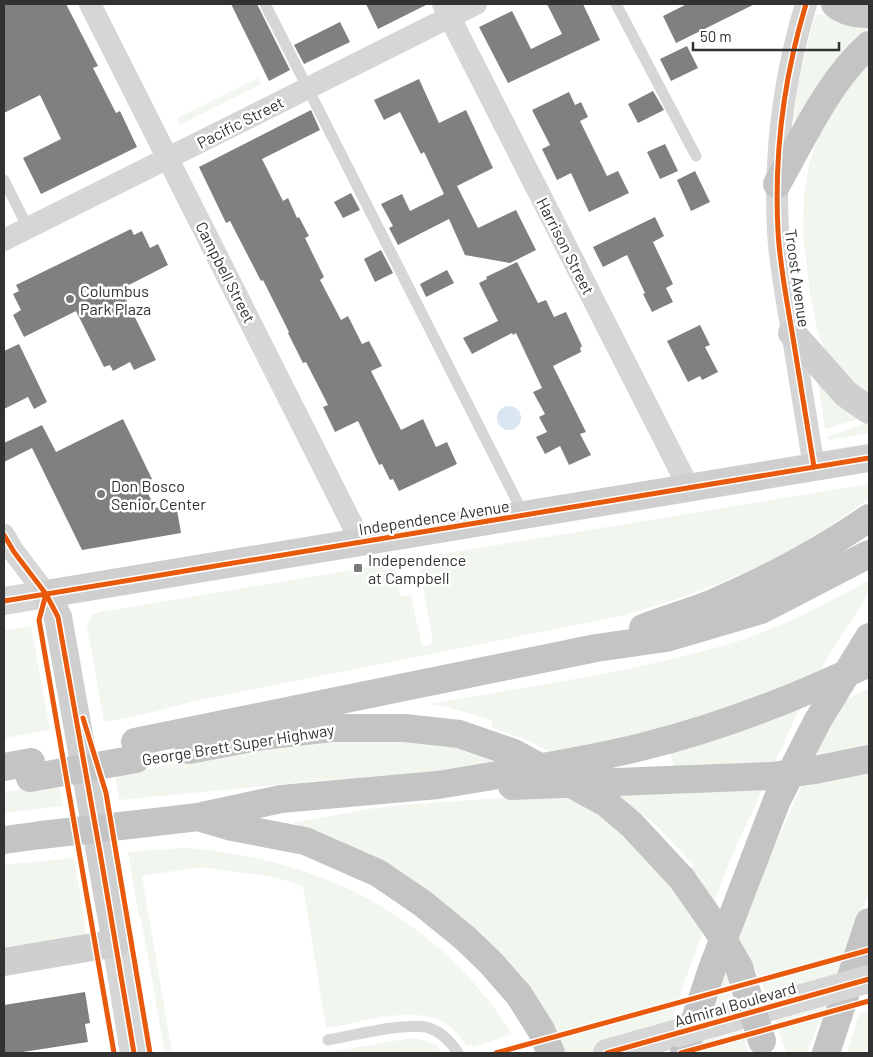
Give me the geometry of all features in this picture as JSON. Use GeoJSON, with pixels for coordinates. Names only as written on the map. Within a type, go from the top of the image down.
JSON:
{"type":"FeatureCollection","features":[{"type":"Feature","properties":{"kind":"highway"},"geometry":{"type":"LineString","coordinates":[[835,4],[856,14],[869,14]]}},
{"type":"Feature","properties":{"kind":"highway"},"geometry":{"type":"LineString","coordinates":[[777,184],[830,92],[856,57],[869,45]]}},
{"type":"Feature","properties":{"kind":"highway"},"geometry":{"type":"LineString","coordinates":[[596,648],[672,617],[714,603],[798,563],[869,518]]}},
{"type":"Feature","properties":{"kind":"highway"},"geometry":{"type":"LineString","coordinates":[[136,750],[596,648],[666,638],[761,610],[869,554]]}},
{"type":"Feature","properties":{"kind":"highway"},"geometry":{"type":"LineString","coordinates":[[684,1053],[712,969],[777,800],[818,720],[869,636]]}},
{"type":"Feature","properties":{"kind":"highway"},"geometry":{"type":"LineString","coordinates":[[510,780],[640,747],[733,720],[822,686],[869,663]]}},
{"type":"Feature","properties":{"kind":"highway","name":"George Brett Super Highway"},"geometry":{"type":"LineString","coordinates":[[4,767],[21,774],[136,750],[332,728],[405,728],[459,734],[514,753],[606,803],[632,825],[682,879],[717,929],[740,967],[763,1047]]}},
{"type":"Feature","properties":{"kind":"highway"},"geometry":{"type":"LineString","coordinates":[[4,840],[198,817],[281,799],[510,780],[772,776],[824,769],[869,759]]}},
{"type":"Feature","properties":{"kind":"highway"},"geometry":{"type":"LineString","coordinates":[[198,817],[232,827],[305,841],[378,872],[422,903],[465,938],[491,963],[519,995],[541,1030],[551,1053]]}},
{"type":"Feature","properties":{"kind":"highway"},"geometry":{"type":"LineString","coordinates":[[826,1053],[869,922]]}},
{"type":"Feature","properties":{"kind":"main road"},"geometry":{"type":"LineString","coordinates":[[792,333],[846,394],[869,410]]}},
{"type":"Feature","properties":{"kind":"main road","name":"Independence Avenue"},"geometry":{"type":"LineString","coordinates":[[46,594],[869,458]]}},
{"type":"Feature","properties":{"kind":"main road"},"geometry":{"type":"LineString","coordinates":[[4,962],[116,943],[58,617],[46,594]]}},
{"type":"Feature","properties":{"kind":"street","name":"Campbell Street"},"geometry":{"type":"LineString","coordinates":[[90,4],[361,542]]}},
{"type":"Feature","properties":{"kind":"street","name":"Pacific Street"},"geometry":{"type":"LineString","coordinates":[[4,240],[308,88],[446,10],[476,4]]}},
{"type":"Feature","properties":{"kind":"street","name":"Troost Avenue"},"geometry":{"type":"LineString","coordinates":[[806,4],[785,89],[777,184],[778,232],[783,284],[814,467]]}},
{"type":"Feature","properties":{"kind":"street","name":"Harrison Street"},"geometry":{"type":"LineString","coordinates":[[446,10],[689,488]]}},
{"type":"Feature","properties":{"kind":"street"},"geometry":{"type":"LineString","coordinates":[[4,535],[14,552],[46,594]]}},
{"type":"Feature","properties":{"kind":"street","name":"Independence Avenue"},"geometry":{"type":"LineString","coordinates":[[4,601],[46,594]]}},
{"type":"Feature","properties":{"kind":"street"},"geometry":{"type":"LineString","coordinates":[[116,943],[134,1053]]}},
{"type":"Feature","properties":{"kind":"street","name":"Admiral Boulevard"},"geometry":{"type":"LineString","coordinates":[[607,1053],[869,980]]}},
{"type":"Feature","properties":{"kind":"lane"},"geometry":{"type":"LineString","coordinates":[[266,4],[524,515]]}},
{"type":"Feature","properties":{"kind":"lane"},"geometry":{"type":"LineString","coordinates":[[616,4],[696,156]]}},
{"type":"Feature","properties":{"kind":"lane"},"geometry":{"type":"LineString","coordinates":[[4,180],[28,228]]}},
{"type":"Feature","properties":{"kind":"lane"},"geometry":{"type":"LineString","coordinates":[[328,1040],[414,1025],[429,1027],[442,1034],[458,1053]]}},
{"type":"Feature","properties":{"kind":"shaded area"},"geometry":{"type":"Polygon","coordinates":[[[819,14],[850,22],[869,23],[869,32],[795,129],[796,101],[801,72],[815,16],[819,14]]]}},
{"type":"Feature","properties":{"kind":"shaded area"},"geometry":{"type":"Polygon","coordinates":[[[869,57],[869,399],[831,361],[822,343],[810,294],[803,232],[804,198],[809,164],[822,127],[869,57]]]}},
{"type":"Feature","properties":{"kind":"shaded area"},"geometry":{"type":"Polygon","coordinates":[[[258,78],[261,84],[180,125],[177,118],[258,78]]]}},
{"type":"Feature","properties":{"kind":"shaded area"},"geometry":{"type":"Polygon","coordinates":[[[818,381],[862,418],[825,429],[818,381]]]}},
{"type":"Feature","properties":{"kind":"shaded area"},"geometry":{"type":"Polygon","coordinates":[[[509,406],[518,409],[521,418],[518,427],[509,430],[500,427],[497,418],[500,409],[509,406]]]}},
{"type":"Feature","properties":{"kind":"shaded area"},"geometry":{"type":"Polygon","coordinates":[[[869,422],[869,433],[829,440],[826,437],[869,422]]]}},
{"type":"Feature","properties":{"kind":"shaded area"},"geometry":{"type":"Polygon","coordinates":[[[869,484],[869,499],[799,545],[738,576],[661,604],[621,616],[195,701],[146,714],[104,722],[87,626],[92,615],[101,612],[394,563],[400,596],[411,595],[422,647],[433,643],[418,558],[869,484]]]}},
{"type":"Feature","properties":{"kind":"shaded area"},"geometry":{"type":"Polygon","coordinates":[[[869,580],[869,593],[829,655],[793,723],[731,858],[683,986],[662,1053],[563,1053],[372,861],[294,823],[368,809],[402,805],[572,793],[633,844],[670,887],[694,865],[655,824],[613,792],[675,789],[673,763],[665,731],[557,755],[524,739],[491,727],[492,720],[430,704],[584,678],[698,653],[753,636],[787,622],[869,580]]]}},
{"type":"Feature","properties":{"kind":"shaded area"},"geometry":{"type":"Polygon","coordinates":[[[31,626],[50,730],[4,738],[4,630],[31,626]]]}},
{"type":"Feature","properties":{"kind":"shaded area"},"geometry":{"type":"Polygon","coordinates":[[[869,688],[869,893],[807,1053],[786,1053],[768,998],[754,965],[733,998],[749,1053],[697,1053],[720,980],[770,856],[821,744],[843,701],[869,688]]]}},
{"type":"Feature","properties":{"kind":"shaded area"},"geometry":{"type":"Polygon","coordinates":[[[381,737],[463,748],[508,764],[366,779],[325,780],[119,800],[115,775],[301,741],[381,737]]]}},
{"type":"Feature","properties":{"kind":"shaded area"},"geometry":{"type":"Polygon","coordinates":[[[59,783],[63,806],[4,813],[4,792],[59,783]]]}},
{"type":"Feature","properties":{"kind":"shaded area"},"geometry":{"type":"Polygon","coordinates":[[[186,848],[230,853],[272,862],[313,874],[352,890],[388,911],[423,935],[455,963],[489,1001],[512,1034],[473,1047],[471,1044],[467,1046],[452,1028],[436,1019],[421,1015],[389,1016],[326,1028],[303,886],[275,877],[200,867],[142,876],[172,1052],[165,1053],[128,852],[186,848]]]}},
{"type":"Feature","properties":{"kind":"shaded area"},"geometry":{"type":"Polygon","coordinates":[[[74,858],[86,930],[85,934],[4,949],[4,865],[74,858]]]}},
{"type":"Feature","properties":{"kind":"shaded area"},"geometry":{"type":"Polygon","coordinates":[[[869,1010],[869,1053],[847,1053],[859,1013],[869,1010]]]}},
{"type":"Feature","properties":{"kind":"shaded area"},"geometry":{"type":"Polygon","coordinates":[[[416,1038],[437,1045],[440,1051],[437,1053],[330,1053],[330,1052],[416,1038]]]}},
{"type":"Feature","properties":{"kind":"building"},"geometry":{"type":"Polygon","coordinates":[[[4,4],[66,4],[98,66],[93,68],[116,113],[120,111],[137,147],[41,194],[23,158],[61,139],[40,95],[4,113],[4,4]]]}},
{"type":"Feature","properties":{"kind":"building"},"geometry":{"type":"Polygon","coordinates":[[[231,4],[257,4],[290,70],[269,81],[231,4]]]}},
{"type":"Feature","properties":{"kind":"building"},"geometry":{"type":"Polygon","coordinates":[[[366,4],[428,4],[378,29],[366,4]]]}},
{"type":"Feature","properties":{"kind":"building"},"geometry":{"type":"Polygon","coordinates":[[[547,4],[583,4],[600,40],[508,83],[479,27],[512,11],[531,49],[562,34],[547,4]]]}},
{"type":"Feature","properties":{"kind":"building"},"geometry":{"type":"Polygon","coordinates":[[[687,4],[755,4],[676,43],[663,16],[687,4]]]}},
{"type":"Feature","properties":{"kind":"building"},"geometry":{"type":"Polygon","coordinates":[[[340,22],[350,42],[304,64],[294,45],[340,22]]]}},
{"type":"Feature","properties":{"kind":"building"},"geometry":{"type":"Polygon","coordinates":[[[687,46],[698,68],[671,81],[660,59],[687,46]]]}},
{"type":"Feature","properties":{"kind":"building"},"geometry":{"type":"Polygon","coordinates":[[[419,79],[439,123],[466,110],[493,168],[457,186],[478,228],[516,210],[536,250],[510,263],[465,255],[449,219],[398,245],[389,228],[393,226],[381,204],[402,194],[410,211],[444,194],[424,152],[421,154],[400,112],[384,120],[374,100],[419,79]]]}},
{"type":"Feature","properties":{"kind":"building"},"geometry":{"type":"Polygon","coordinates":[[[653,91],[664,110],[638,123],[628,104],[653,91]]]}},
{"type":"Feature","properties":{"kind":"building"},"geometry":{"type":"Polygon","coordinates":[[[569,92],[575,105],[581,102],[588,117],[580,121],[607,176],[618,171],[629,193],[589,212],[571,173],[557,180],[542,149],[550,145],[532,110],[569,92]]]}},
{"type":"Feature","properties":{"kind":"building"},"geometry":{"type":"Polygon","coordinates":[[[311,110],[320,130],[262,159],[283,201],[288,198],[297,218],[299,217],[309,236],[305,238],[324,277],[320,280],[341,320],[348,316],[362,344],[369,341],[382,366],[371,371],[401,430],[423,419],[436,447],[447,442],[457,464],[399,491],[393,479],[390,480],[382,464],[379,465],[358,421],[335,432],[323,407],[328,405],[306,362],[303,363],[263,280],[261,281],[230,221],[226,223],[199,167],[311,110]]]}},
{"type":"Feature","properties":{"kind":"building"},"geometry":{"type":"Polygon","coordinates":[[[665,144],[678,171],[660,179],[647,152],[665,144]]]}},
{"type":"Feature","properties":{"kind":"building"},"geometry":{"type":"Polygon","coordinates":[[[695,171],[710,202],[691,211],[677,180],[695,171]]]}},
{"type":"Feature","properties":{"kind":"building"},"geometry":{"type":"Polygon","coordinates":[[[351,193],[360,210],[343,218],[334,202],[351,193]]]}},
{"type":"Feature","properties":{"kind":"building"},"geometry":{"type":"Polygon","coordinates":[[[655,217],[664,236],[653,242],[673,284],[666,288],[673,302],[652,312],[627,255],[603,267],[593,247],[655,217]]]}},
{"type":"Feature","properties":{"kind":"building","name":"Columbus Park Plaza"},"geometry":{"type":"Polygon","coordinates":[[[131,229],[134,235],[142,231],[150,248],[158,244],[168,265],[121,289],[156,360],[134,370],[130,362],[113,371],[110,365],[104,367],[76,311],[24,337],[13,315],[21,310],[13,294],[19,291],[16,285],[131,229]]]}},
{"type":"Feature","properties":{"kind":"building"},"geometry":{"type":"Polygon","coordinates":[[[381,250],[393,273],[375,282],[364,259],[381,250]]]}},
{"type":"Feature","properties":{"kind":"building"},"geometry":{"type":"Polygon","coordinates":[[[517,262],[538,303],[546,300],[554,317],[566,312],[582,346],[580,348],[581,352],[553,366],[586,432],[580,434],[591,455],[569,465],[560,446],[545,454],[536,437],[547,432],[539,417],[545,414],[533,392],[542,388],[516,333],[513,335],[512,333],[472,354],[463,338],[498,321],[479,283],[487,279],[486,277],[517,262]]]}},
{"type":"Feature","properties":{"kind":"building"},"geometry":{"type":"Polygon","coordinates":[[[447,270],[454,283],[426,297],[420,284],[447,270]]]}},
{"type":"Feature","properties":{"kind":"building"},"geometry":{"type":"Polygon","coordinates":[[[700,325],[710,345],[705,347],[718,372],[702,380],[700,376],[688,382],[667,341],[700,325]]]}},
{"type":"Feature","properties":{"kind":"building"},"geometry":{"type":"Polygon","coordinates":[[[19,344],[47,402],[34,409],[28,397],[4,409],[4,351],[19,344]]]}},
{"type":"Feature","properties":{"kind":"building","name":"Don Bosco Senior Center"},"geometry":{"type":"Polygon","coordinates":[[[123,419],[152,479],[143,483],[155,508],[176,504],[181,533],[82,550],[32,448],[4,462],[4,443],[42,425],[56,452],[123,419]]]}},
{"type":"Feature","properties":{"kind":"building"},"geometry":{"type":"Polygon","coordinates":[[[85,992],[90,1023],[85,1024],[88,1042],[16,1053],[4,1053],[4,1005],[85,992]]]}},
{"type":"Feature","properties":{"kind":"cycle path"},"geometry":{"type":"LineString","coordinates":[[806,4],[786,88],[779,145],[777,202],[782,273],[814,467]]}},
{"type":"Feature","properties":{"kind":"cycle path"},"geometry":{"type":"LineString","coordinates":[[4,601],[869,458]]}},
{"type":"Feature","properties":{"kind":"cycle path"},"geometry":{"type":"LineString","coordinates":[[4,535],[14,552],[46,594],[58,617],[134,1053]]}},
{"type":"Feature","properties":{"kind":"cycle path"},"geometry":{"type":"LineString","coordinates":[[46,594],[39,620],[114,1053]]}},
{"type":"Feature","properties":{"kind":"cycle path"},"geometry":{"type":"LineString","coordinates":[[83,718],[106,793],[150,1053]]}},
{"type":"Feature","properties":{"kind":"cycle path"},"geometry":{"type":"LineString","coordinates":[[496,1053],[869,950]]}},
{"type":"Feature","properties":{"kind":"cycle path"},"geometry":{"type":"LineString","coordinates":[[607,1053],[869,979]]}},
{"type":"Feature","properties":{"kind":"cycle path"},"geometry":{"type":"LineString","coordinates":[[681,1053],[869,1001]]}},
{"type":"Feature","properties":{"kind":"place","name":"Columbus Park Plaza"},"geometry":{"type":"Point","coordinates":[70,299]}},
{"type":"Feature","properties":{"kind":"place","name":"Don Bosco Senior Center"},"geometry":{"type":"Point","coordinates":[101,494]}},
{"type":"Feature","properties":{"kind":"place","name":"Independence at Campbell"},"geometry":{"type":"Point","coordinates":[358,568]}}]}
